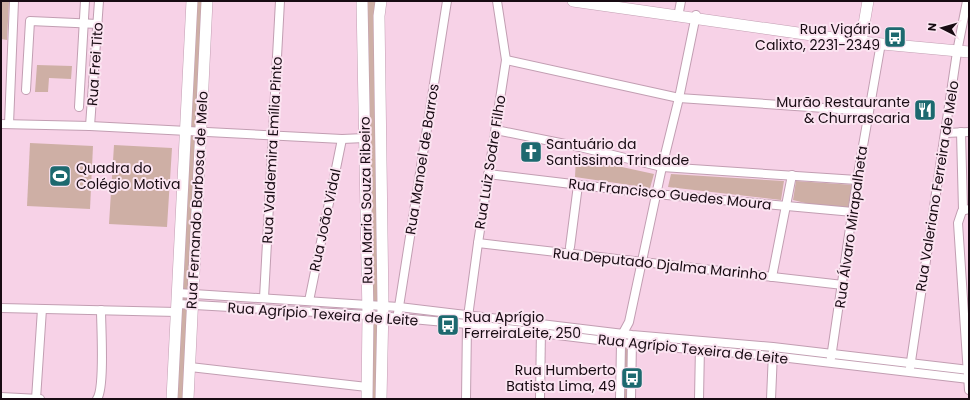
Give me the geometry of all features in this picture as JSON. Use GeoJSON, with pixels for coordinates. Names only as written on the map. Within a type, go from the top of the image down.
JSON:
{"type":"FeatureCollection","features":[{"type":"Feature","properties":{"kind":"street"},"geometry":{"type":"LineString","coordinates":[[14,1],[5,124],[90,126],[342,139],[365,138]]}},
{"type":"Feature","properties":{"kind":"street"},"geometry":{"type":"LineString","coordinates":[[79,107],[85,1]]}},
{"type":"Feature","properties":{"kind":"street","name":"Rua Frei Tito"},"geometry":{"type":"LineString","coordinates":[[90,126],[99,1]]}},
{"type":"Feature","properties":{"kind":"street","name":"Rua Fernando Barbosa de Melo"},"geometry":{"type":"LineString","coordinates":[[172,399],[192,1]]}},
{"type":"Feature","properties":{"kind":"street","name":"Rua Fernando Barbosa de Melo"},"geometry":{"type":"LineString","coordinates":[[188,399],[207,1]]}},
{"type":"Feature","properties":{"kind":"street","name":"Rua Valdemira Emília Pinto"},"geometry":{"type":"LineString","coordinates":[[264,298],[280,1]]}},
{"type":"Feature","properties":{"kind":"street","name":"Rua Maria Souza Ribeiro"},"geometry":{"type":"LineString","coordinates":[[362,1],[368,310],[367,399]]}},
{"type":"Feature","properties":{"kind":"street","name":"Rua Maria Souza Ribeiro"},"geometry":{"type":"LineString","coordinates":[[381,399],[383,311],[380,16],[382,1]]}},
{"type":"Feature","properties":{"kind":"street","name":"Rua Manoel de Barros"},"geometry":{"type":"LineString","coordinates":[[398,317],[447,1]]}},
{"type":"Feature","properties":{"kind":"street","name":"Rua Luiz Sodre Filho"},"geometry":{"type":"LineString","coordinates":[[466,399],[467,324],[506,60],[497,1]]}},
{"type":"Feature","properties":{"kind":"street"},"geometry":{"type":"LineString","coordinates":[[573,1],[680,9]]}},
{"type":"Feature","properties":{"kind":"street"},"geometry":{"type":"LineString","coordinates":[[620,1],[680,9],[696,17],[708,20],[861,42],[969,52]]}},
{"type":"Feature","properties":{"kind":"street"},"geometry":{"type":"LineString","coordinates":[[861,42],[868,1]]}},
{"type":"Feature","properties":{"kind":"street","name":"Rua Valeriano Ferreira de Melo"},"geometry":{"type":"LineString","coordinates":[[910,368],[957,52],[967,1]]}},
{"type":"Feature","properties":{"kind":"street"},"geometry":{"type":"LineString","coordinates":[[620,399],[622,333],[629,322],[696,17]]}},
{"type":"Feature","properties":{"kind":"street"},"geometry":{"type":"LineString","coordinates":[[26,90],[30,21],[98,24]]}},
{"type":"Feature","properties":{"kind":"street","name":"Rua Álvaro Mirapalheta"},"geometry":{"type":"LineString","coordinates":[[831,363],[857,180],[881,44]]}},
{"type":"Feature","properties":{"kind":"street"},"geometry":{"type":"LineString","coordinates":[[506,60],[679,98],[868,111]]}},
{"type":"Feature","properties":{"kind":"street"},"geometry":{"type":"LineString","coordinates":[[496,130],[580,147],[662,168],[857,180]]}},
{"type":"Feature","properties":{"kind":"street"},"geometry":{"type":"LineString","coordinates":[[945,133],[965,132],[966,210],[958,223],[969,390]]}},
{"type":"Feature","properties":{"kind":"street","name":"Rua João Vidal"},"geometry":{"type":"LineString","coordinates":[[309,302],[342,139]]}},
{"type":"Feature","properties":{"kind":"street","name":"Rua Francisco Guedes Moura"},"geometry":{"type":"LineString","coordinates":[[488,174],[656,194],[853,212]]}},
{"type":"Feature","properties":{"kind":"street"},"geometry":{"type":"LineString","coordinates":[[772,277],[792,175]]}},
{"type":"Feature","properties":{"kind":"street"},"geometry":{"type":"LineString","coordinates":[[570,248],[578,185]]}},
{"type":"Feature","properties":{"kind":"street","name":"Rua Deputado Djalma Marinho"},"geometry":{"type":"LineString","coordinates":[[478,243],[843,285]]}},
{"type":"Feature","properties":{"kind":"street","name":"Rua Agrípio Texeira de Leite"},"geometry":{"type":"LineString","coordinates":[[178,292],[337,303],[368,310]]}},
{"type":"Feature","properties":{"kind":"street","name":"Rua Agrípio Texeira de Leite"},"geometry":{"type":"LineString","coordinates":[[1,308],[101,310],[177,308],[193,306],[383,311],[399,307],[469,314],[632,335],[773,347],[832,354],[968,379]]}},
{"type":"Feature","properties":{"kind":"street"},"geometry":{"type":"LineString","coordinates":[[36,399],[42,309]]}},
{"type":"Feature","properties":{"kind":"street"},"geometry":{"type":"LineString","coordinates":[[97,399],[100,395],[102,374],[101,310]]}},
{"type":"Feature","properties":{"kind":"street","name":"Rua Agrípio Texeira de Leite"},"geometry":{"type":"LineString","coordinates":[[383,311],[398,317],[621,343],[772,356],[831,363],[968,370]]}},
{"type":"Feature","properties":{"kind":"street"},"geometry":{"type":"LineString","coordinates":[[629,322],[632,335],[630,399]]}},
{"type":"Feature","properties":{"kind":"street"},"geometry":{"type":"LineString","coordinates":[[540,399],[542,323]]}},
{"type":"Feature","properties":{"kind":"street"},"geometry":{"type":"LineString","coordinates":[[699,399],[700,341]]}},
{"type":"Feature","properties":{"kind":"street"},"geometry":{"type":"LineString","coordinates":[[771,399],[773,347]]}},
{"type":"Feature","properties":{"kind":"street"},"geometry":{"type":"LineString","coordinates":[[190,368],[367,387]]}},
{"type":"Feature","properties":{"kind":"street"},"geometry":{"type":"LineString","coordinates":[[1,398],[40,399]]}},
{"type":"Feature","properties":{"kind":"shaded area"},"geometry":{"type":"Polygon","coordinates":[[[1,1],[9,1],[7,40],[1,39],[1,1]]]}},
{"type":"Feature","properties":{"kind":"shaded area"},"geometry":{"type":"Polygon","coordinates":[[[194,1],[205,1],[198,129],[186,130],[194,1]]]}},
{"type":"Feature","properties":{"kind":"shaded area"},"geometry":{"type":"Polygon","coordinates":[[[367,1],[379,1],[380,303],[370,303],[367,1]]]}},
{"type":"Feature","properties":{"kind":"shaded area"},"geometry":{"type":"Polygon","coordinates":[[[37,65],[72,66],[71,79],[49,78],[48,92],[35,92],[37,65]]]}},
{"type":"Feature","properties":{"kind":"shaded area"},"geometry":{"type":"Polygon","coordinates":[[[186,133],[198,134],[191,291],[180,290],[186,133]]]}},
{"type":"Feature","properties":{"kind":"shaded area","name":"Quadra do Colégio Motiva"},"geometry":{"type":"Polygon","coordinates":[[[30,143],[93,146],[90,209],[27,206],[30,143]]]}},
{"type":"Feature","properties":{"kind":"shaded area"},"geometry":{"type":"Polygon","coordinates":[[[114,145],[172,148],[167,227],[109,224],[114,145]]]}},
{"type":"Feature","properties":{"kind":"shaded area"},"geometry":{"type":"Polygon","coordinates":[[[576,157],[654,174],[650,188],[575,177],[576,157]]]}},
{"type":"Feature","properties":{"kind":"shaded area"},"geometry":{"type":"Polygon","coordinates":[[[671,174],[784,181],[781,200],[668,187],[671,174]]]}},
{"type":"Feature","properties":{"kind":"shaded area"},"geometry":{"type":"Polygon","coordinates":[[[796,181],[854,185],[850,210],[817,206],[793,200],[796,181]]]}},
{"type":"Feature","properties":{"kind":"shaded area"},"geometry":{"type":"Polygon","coordinates":[[[180,296],[190,296],[185,399],[174,399],[180,296]]]}},
{"type":"Feature","properties":{"kind":"shaded area"},"geometry":{"type":"Polygon","coordinates":[[[370,317],[380,319],[378,399],[370,399],[370,317]]]}},
{"type":"Feature","properties":{"kind":"shaded area"},"geometry":{"type":"Polygon","coordinates":[[[623,346],[630,346],[629,399],[622,399],[623,346]]]}},
{"type":"Feature","properties":{"kind":"place","name":"Rua Vigário Calixto, 2231-2349"},"geometry":{"type":"Point","coordinates":[895,37]}},
{"type":"Feature","properties":{"kind":"place","name":"Murão Restaurante & Churrascaria"},"geometry":{"type":"Point","coordinates":[925,110]}},
{"type":"Feature","properties":{"kind":"place","name":"Santuário da Santissima Trindade"},"geometry":{"type":"Point","coordinates":[531,152]}},
{"type":"Feature","properties":{"kind":"place","name":"Quadra do Colégio Motiva"},"geometry":{"type":"Point","coordinates":[60,176]}},
{"type":"Feature","properties":{"kind":"place","name":"Rua Aprígio FerreiraLeite, 250"},"geometry":{"type":"Point","coordinates":[448,325]}},
{"type":"Feature","properties":{"kind":"place","name":"Rua Humberto Batista Lima, 49"},"geometry":{"type":"Point","coordinates":[632,378]}}]}
